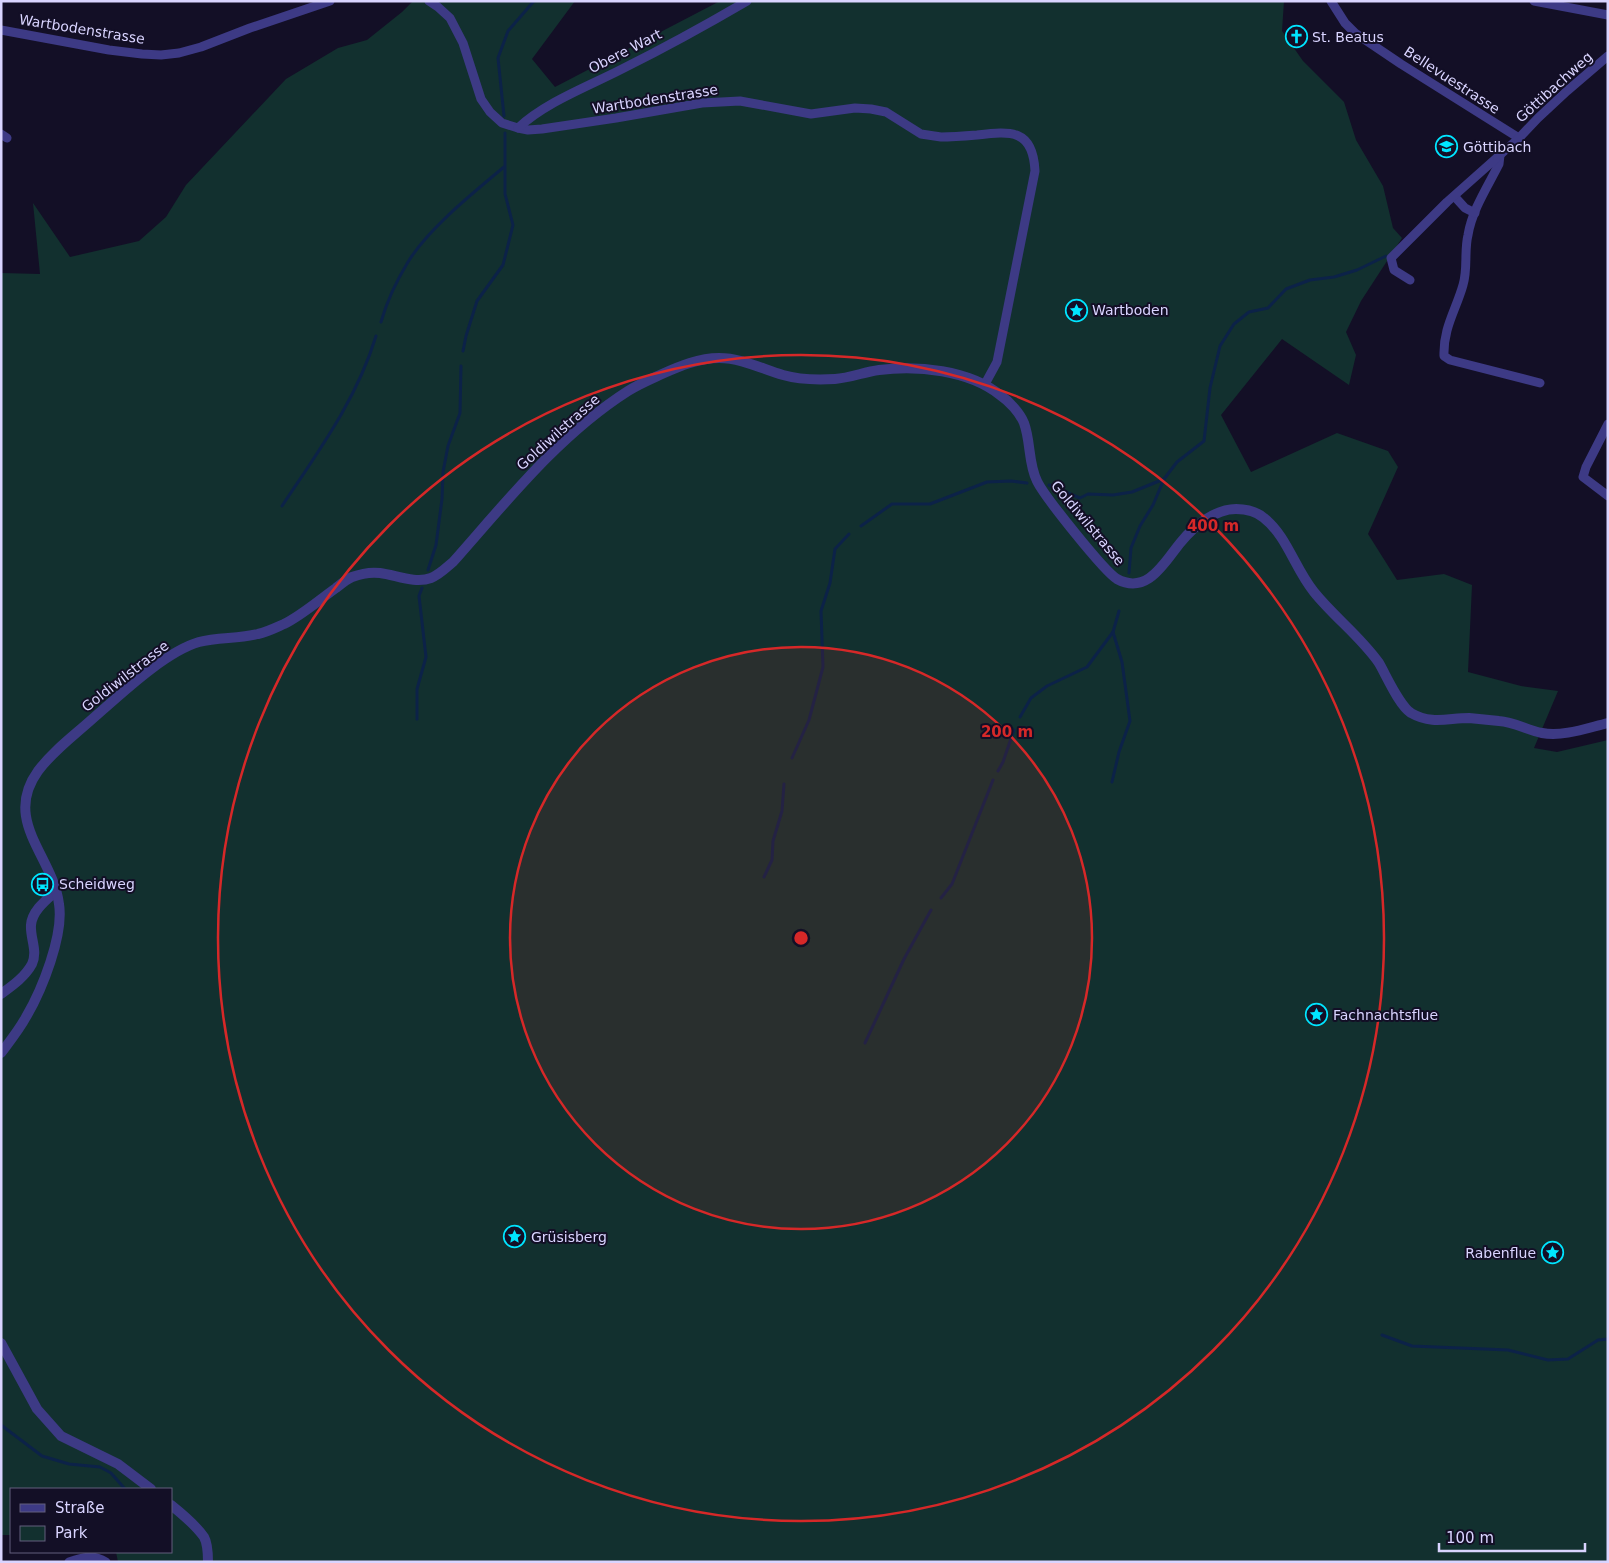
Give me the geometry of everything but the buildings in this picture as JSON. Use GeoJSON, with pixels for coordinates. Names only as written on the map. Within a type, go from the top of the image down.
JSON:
{"type":"FeatureCollection","features":[{"type":"Feature","properties":{"kind":"street","name":"Wartbodenstrasse"},"geometry":{"type":"LineString","coordinates":[[1,30],[109,50],[161,54],[194,49],[330,1]]}},
{"type":"Feature","properties":{"kind":"street","name":"Wartbodenstrasse"},"geometry":{"type":"LineString","coordinates":[[429,1],[450,18],[463,43],[478,93],[490,112],[502,124],[518,128],[528,130],[542,129],[702,102],[740,101],[811,114],[855,108],[871,109],[886,112],[921,134],[931,136],[942,137],[1008,132],[1021,137],[1032,149],[1035,170],[997,362],[984,384]]}},
{"type":"Feature","properties":{"kind":"street","name":"Obere Wart"},"geometry":{"type":"LineString","coordinates":[[518,128],[528,119],[554,104],[648,56],[747,1]]}},
{"type":"Feature","properties":{"kind":"street","name":"Bellevuestrasse"},"geometry":{"type":"LineString","coordinates":[[1331,1],[1344,23],[1356,33],[1401,64],[1519,138]]}},
{"type":"Feature","properties":{"kind":"street"},"geometry":{"type":"LineString","coordinates":[[1534,1],[1608,15]]}},
{"type":"Feature","properties":{"kind":"street","name":"Göttibachweg"},"geometry":{"type":"LineString","coordinates":[[1410,280],[1394,270],[1391,258],[1447,202],[1455,197],[1538,118],[1608,56]]}},
{"type":"Feature","properties":{"kind":"street","name":"Göttibachweg"},"geometry":{"type":"LineString","coordinates":[[1519,138],[1541,123],[1569,96],[1608,65]]}},
{"type":"Feature","properties":{"kind":"street","name":"Göttibachweg"},"geometry":{"type":"LineString","coordinates":[[1500,155],[1499,164],[1475,213],[1467,236],[1464,284],[1449,321],[1444,356],[1450,360],[1540,383]]}},
{"type":"Feature","properties":{"kind":"street"},"geometry":{"type":"LineString","coordinates":[[1455,197],[1465,208],[1475,213]]}},
{"type":"Feature","properties":{"kind":"street","name":"Goldiwilstrasse"},"geometry":{"type":"LineString","coordinates":[[1,1053],[27,1017],[47,971],[60,930],[59,904],[56,891],[49,871],[28,829],[25,810],[27,794],[37,772],[62,745],[168,657],[182,649],[198,642],[266,632],[290,621],[351,577],[378,573],[418,580],[430,579],[453,562],[541,463],[597,412],[632,388],[695,361],[718,358],[741,361],[785,376],[806,379],[845,378],[876,370],[924,368],[964,376],[984,384],[1002,396],[1014,408],[1024,423],[1031,466],[1038,484],[1104,567],[1118,579],[1136,584],[1148,579],[1161,569],[1183,539],[1210,515],[1232,508],[1252,510],[1266,518],[1279,535],[1311,588],[1329,609],[1354,632],[1378,663],[1408,711],[1431,721],[1468,718],[1506,721],[1545,733],[1575,732],[1608,722]]}},
{"type":"Feature","properties":{"kind":"street"},"geometry":{"type":"LineString","coordinates":[[1608,424],[1586,467],[1583,477],[1608,496]]}},
{"type":"Feature","properties":{"kind":"street"},"geometry":{"type":"LineString","coordinates":[[1,994],[25,974],[33,962],[34,949],[31,925],[41,904],[56,891]]}},
{"type":"Feature","properties":{"kind":"street"},"geometry":{"type":"LineString","coordinates":[[1,1343],[37,1409],[61,1436],[118,1464],[150,1488]]}},
{"type":"Feature","properties":{"kind":"street"},"geometry":{"type":"LineString","coordinates":[[172,1506],[204,1538],[208,1562]]}},
{"type":"Feature","properties":{"kind":"street"},"geometry":{"type":"LineString","coordinates":[[69,1562],[87,1556],[100,1558],[106,1562]]}},
{"type":"Feature","properties":{"kind":"green space"},"geometry":{"type":"Polygon","coordinates":[[[413,1],[575,1],[532,59],[555,87],[720,1],[1284,1],[1282,31],[1303,61],[1344,102],[1356,140],[1383,186],[1393,228],[1402,238],[1361,301],[1346,332],[1356,355],[1349,385],[1282,339],[1221,415],[1251,472],[1337,433],[1388,451],[1398,467],[1368,534],[1397,580],[1444,574],[1472,585],[1468,672],[1521,686],[1558,691],[1534,748],[1557,752],[1608,740],[1608,1562],[118,1562],[116,1553],[172,1553],[172,1488],[10,1488],[10,1535],[1,1535],[1,273],[40,274],[33,203],[70,257],[139,241],[166,217],[186,185],[286,79],[338,48],[367,40],[413,1]]]}},
{"type":"Feature","properties":{"kind":"waterway"},"geometry":{"type":"LineString","coordinates":[[504,116],[498,58],[508,31],[534,1]]}},
{"type":"Feature","properties":{"kind":"waterway"},"geometry":{"type":"LineString","coordinates":[[463,351],[477,301],[503,265],[513,225],[505,194],[505,133]]}},
{"type":"Feature","properties":{"kind":"waterway"},"geometry":{"type":"LineString","coordinates":[[381,322],[396,283],[417,249],[439,224],[504,167]]}},
{"type":"Feature","properties":{"kind":"waterway"},"geometry":{"type":"LineString","coordinates":[[1049,485],[1080,498],[1088,494],[1113,495],[1132,492],[1164,479],[1177,462],[1204,441],[1210,388],[1220,346],[1234,324],[1249,312],[1268,308],[1286,289],[1310,280],[1334,277],[1357,270],[1386,256]]}},
{"type":"Feature","properties":{"kind":"waterway"},"geometry":{"type":"LineString","coordinates":[[282,506],[323,445],[347,403],[368,359],[376,336]]}},
{"type":"Feature","properties":{"kind":"waterway"},"geometry":{"type":"LineString","coordinates":[[428,570],[436,545],[442,499],[443,472],[448,446],[460,413],[461,366]]}},
{"type":"Feature","properties":{"kind":"waterway"},"geometry":{"type":"LineString","coordinates":[[1129,573],[1131,548],[1164,479]]}},
{"type":"Feature","properties":{"kind":"waterway"},"geometry":{"type":"LineString","coordinates":[[861,526],[892,504],[930,504],[987,482],[1011,481],[1027,483]]}},
{"type":"Feature","properties":{"kind":"waterway"},"geometry":{"type":"LineString","coordinates":[[792,758],[809,720],[823,667],[821,611],[830,583],[835,549],[849,534]]}},
{"type":"Feature","properties":{"kind":"waterway"},"geometry":{"type":"LineString","coordinates":[[417,719],[417,689],[426,657],[419,596],[422,588]]}},
{"type":"Feature","properties":{"kind":"waterway"},"geometry":{"type":"LineString","coordinates":[[1020,717],[1031,698],[1047,686],[1087,667],[1113,632],[1119,611]]}},
{"type":"Feature","properties":{"kind":"waterway"},"geometry":{"type":"LineString","coordinates":[[1112,782],[1119,752],[1130,721],[1122,662],[1113,632]]}},
{"type":"Feature","properties":{"kind":"waterway"},"geometry":{"type":"LineString","coordinates":[[998,771],[1014,730]]}},
{"type":"Feature","properties":{"kind":"waterway"},"geometry":{"type":"LineString","coordinates":[[941,898],[952,884],[993,780]]}},
{"type":"Feature","properties":{"kind":"waterway"},"geometry":{"type":"LineString","coordinates":[[764,877],[772,860],[773,841],[782,811],[784,784]]}},
{"type":"Feature","properties":{"kind":"waterway"},"geometry":{"type":"LineString","coordinates":[[865,1043],[904,959],[931,910]]}},
{"type":"Feature","properties":{"kind":"waterway"},"geometry":{"type":"LineString","coordinates":[[1382,1335],[1412,1346],[1508,1350],[1548,1360],[1568,1359],[1598,1340],[1608,1339]]}},
{"type":"Feature","properties":{"kind":"waterway"},"geometry":{"type":"LineString","coordinates":[[1,1425],[42,1456],[69,1464],[100,1467],[111,1473],[124,1488]]}},
{"type":"Feature","properties":{"kind":"place","name":"St. Beatus"},"geometry":{"type":"Point","coordinates":[1296,37]}},
{"type":"Feature","properties":{"kind":"place","name":"Göttibach"},"geometry":{"type":"Point","coordinates":[1447,147]}},
{"type":"Feature","properties":{"kind":"place","name":"Wartboden"},"geometry":{"type":"Point","coordinates":[1076,310]}},
{"type":"Feature","properties":{"kind":"place","name":"Scheidweg"},"geometry":{"type":"Point","coordinates":[43,884]}},
{"type":"Feature","properties":{"kind":"place","name":"Fachnachtsflue"},"geometry":{"type":"Point","coordinates":[1317,1015]}},
{"type":"Feature","properties":{"kind":"place","name":"Grüsisberg"},"geometry":{"type":"Point","coordinates":[515,1237]}},
{"type":"Feature","properties":{"kind":"place","name":"Rabenflue"},"geometry":{"type":"Point","coordinates":[1552,1253]}}]}
